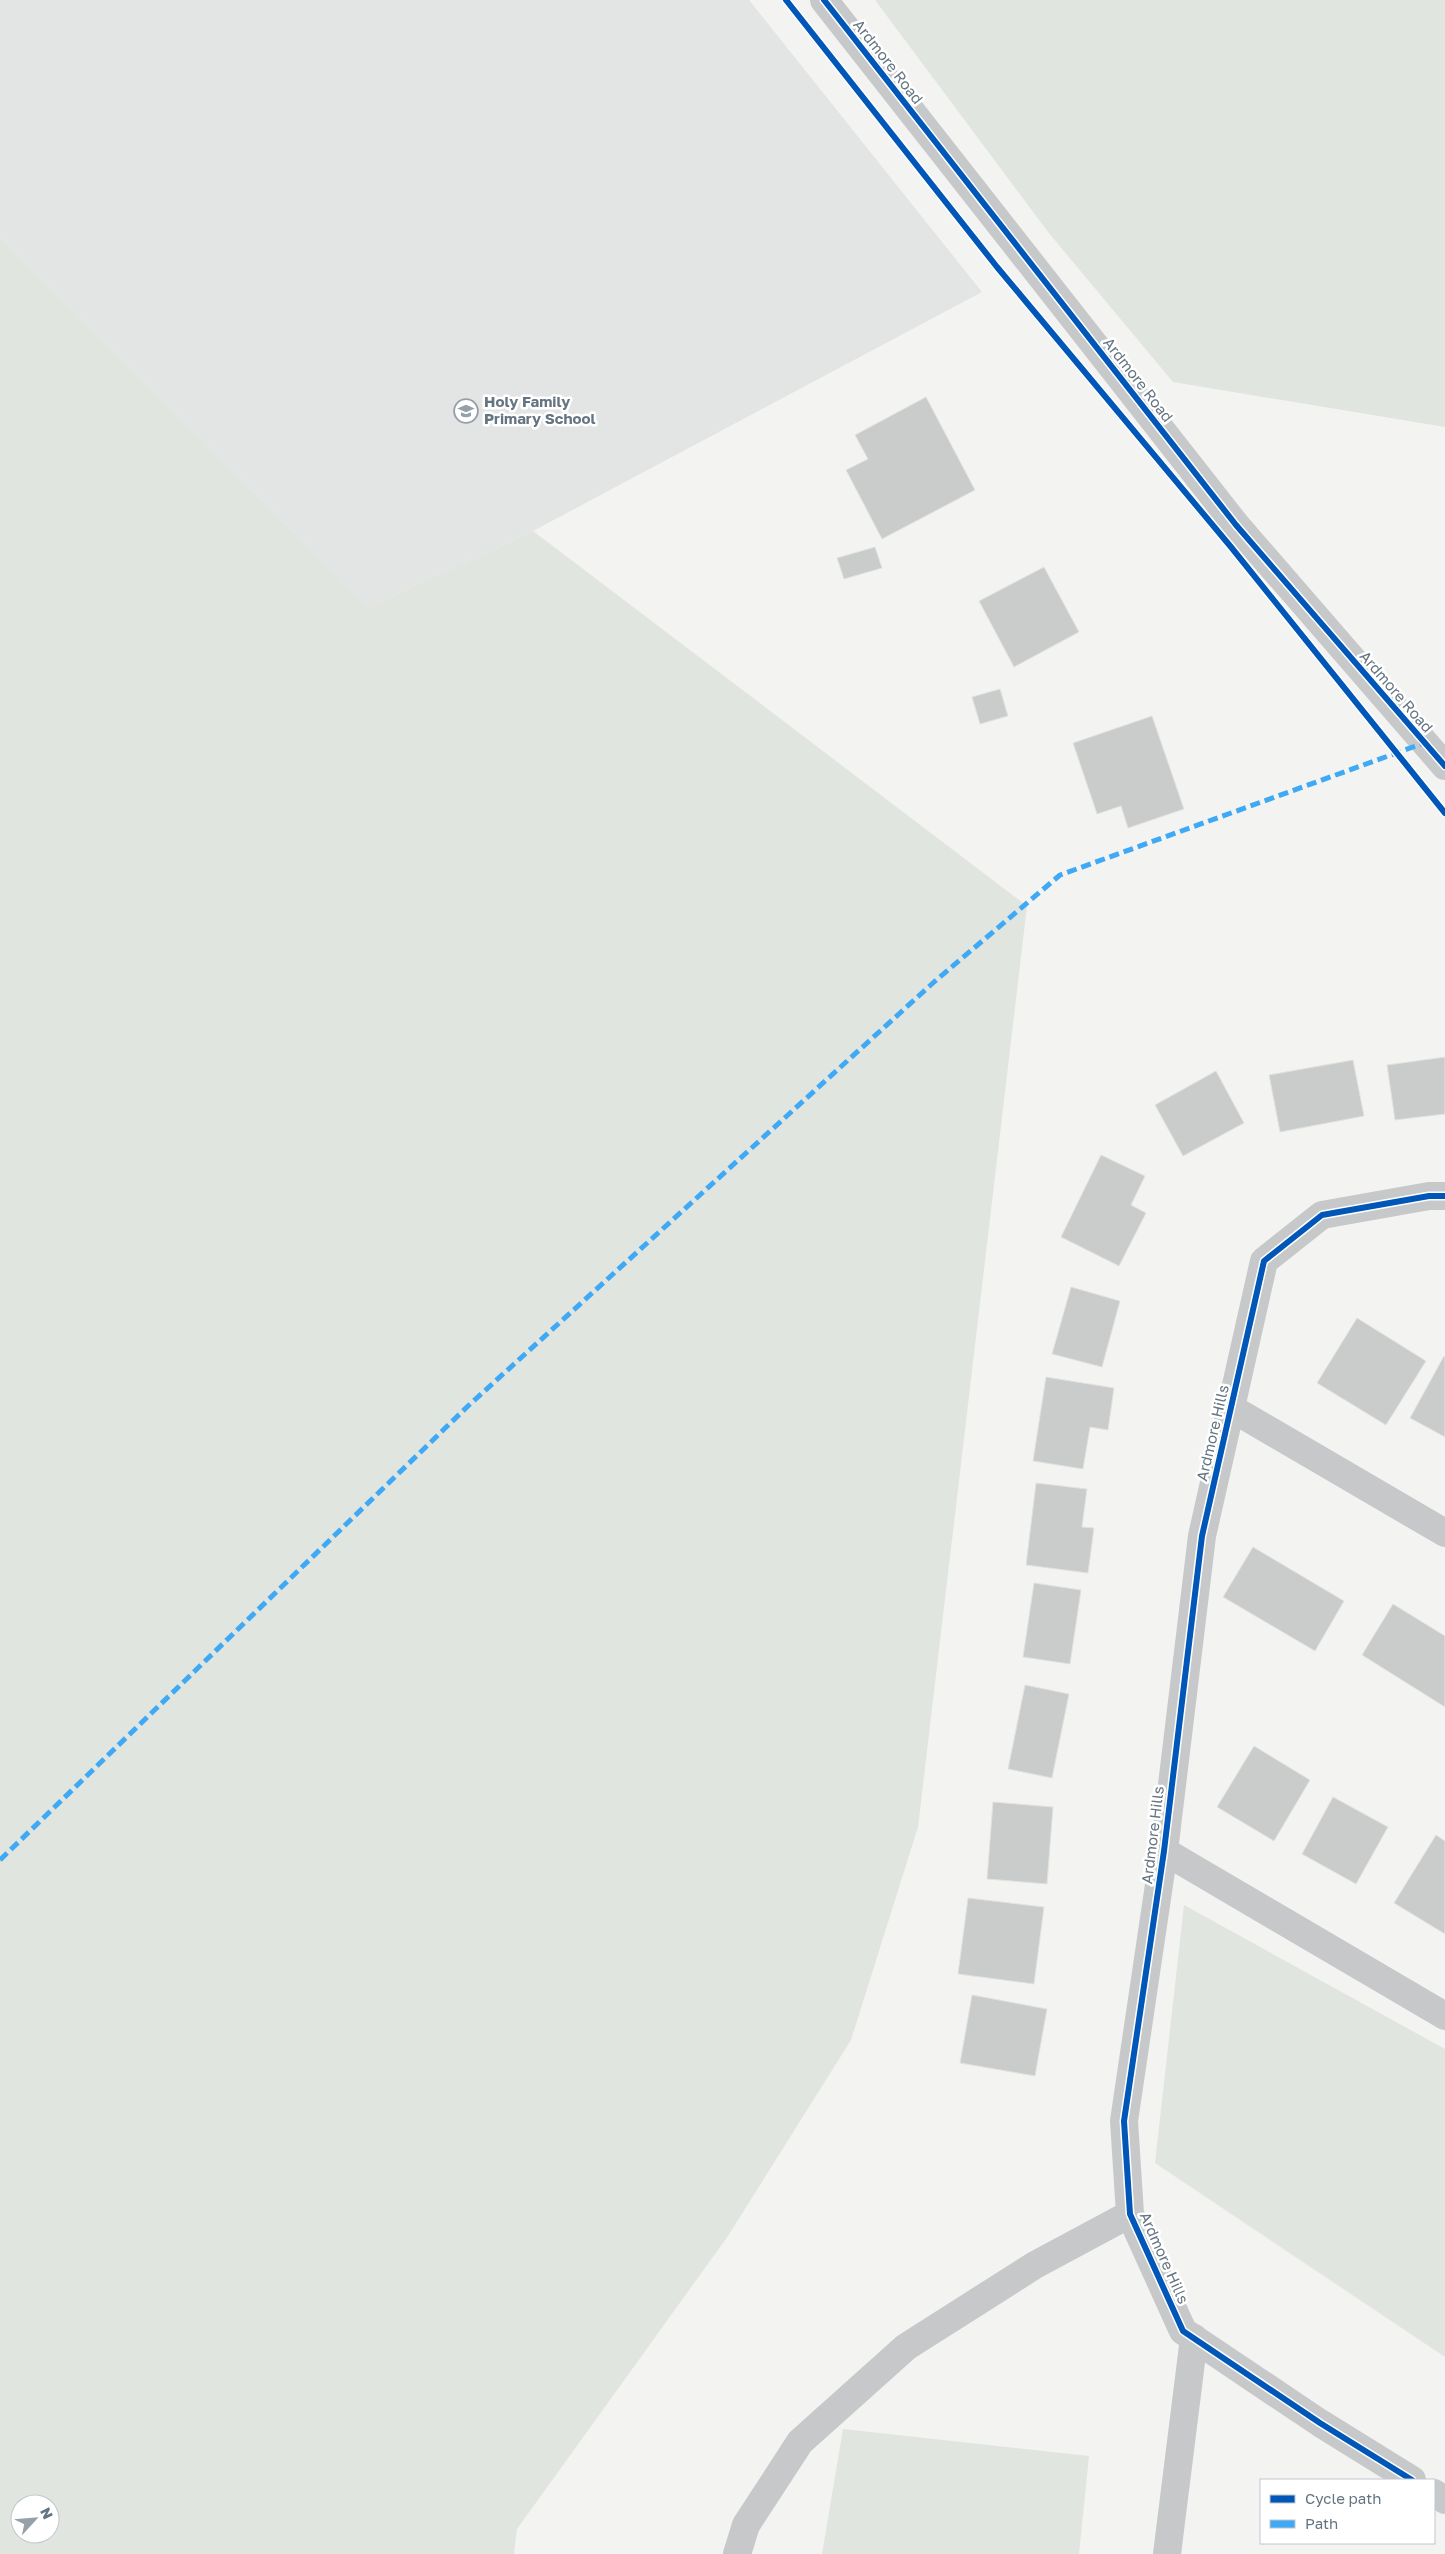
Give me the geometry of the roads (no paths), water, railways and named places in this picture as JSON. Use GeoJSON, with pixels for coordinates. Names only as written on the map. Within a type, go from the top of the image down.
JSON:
{"type":"FeatureCollection","features":[{"type":"Feature","properties":{"kind":"street","name":"Ardmore Road"},"geometry":{"type":"LineString","coordinates":[[824,0],[1236,525],[1445,766]]}},
{"type":"Feature","properties":{"kind":"street","name":"Ardmore Hills"},"geometry":{"type":"LineString","coordinates":[[1410,2479],[1320,2424],[1183,2330],[1130,2214],[1124,2121],[1164,1851],[1202,1536],[1264,1261],[1322,1215],[1429,1196],[1445,1196]]}},
{"type":"Feature","properties":{"kind":"street","name":"Ardmore Hills"},"geometry":{"type":"LineString","coordinates":[[1231,1408],[1445,1533]]}},
{"type":"Feature","properties":{"kind":"street","name":"Ardmore Hills"},"geometry":{"type":"LineString","coordinates":[[1164,1851],[1445,2016]]}},
{"type":"Feature","properties":{"kind":"street"},"geometry":{"type":"LineString","coordinates":[[737,2554],[746,2525],[800,2442],[906,2347],[1035,2265],[1130,2214]]}},
{"type":"Feature","properties":{"kind":"street"},"geometry":{"type":"LineString","coordinates":[[1167,2554],[1194,2338]]}},
{"type":"Feature","properties":{"kind":"place","name":"Holy Family Primary School"},"geometry":{"type":"Point","coordinates":[466,411]}}]}
